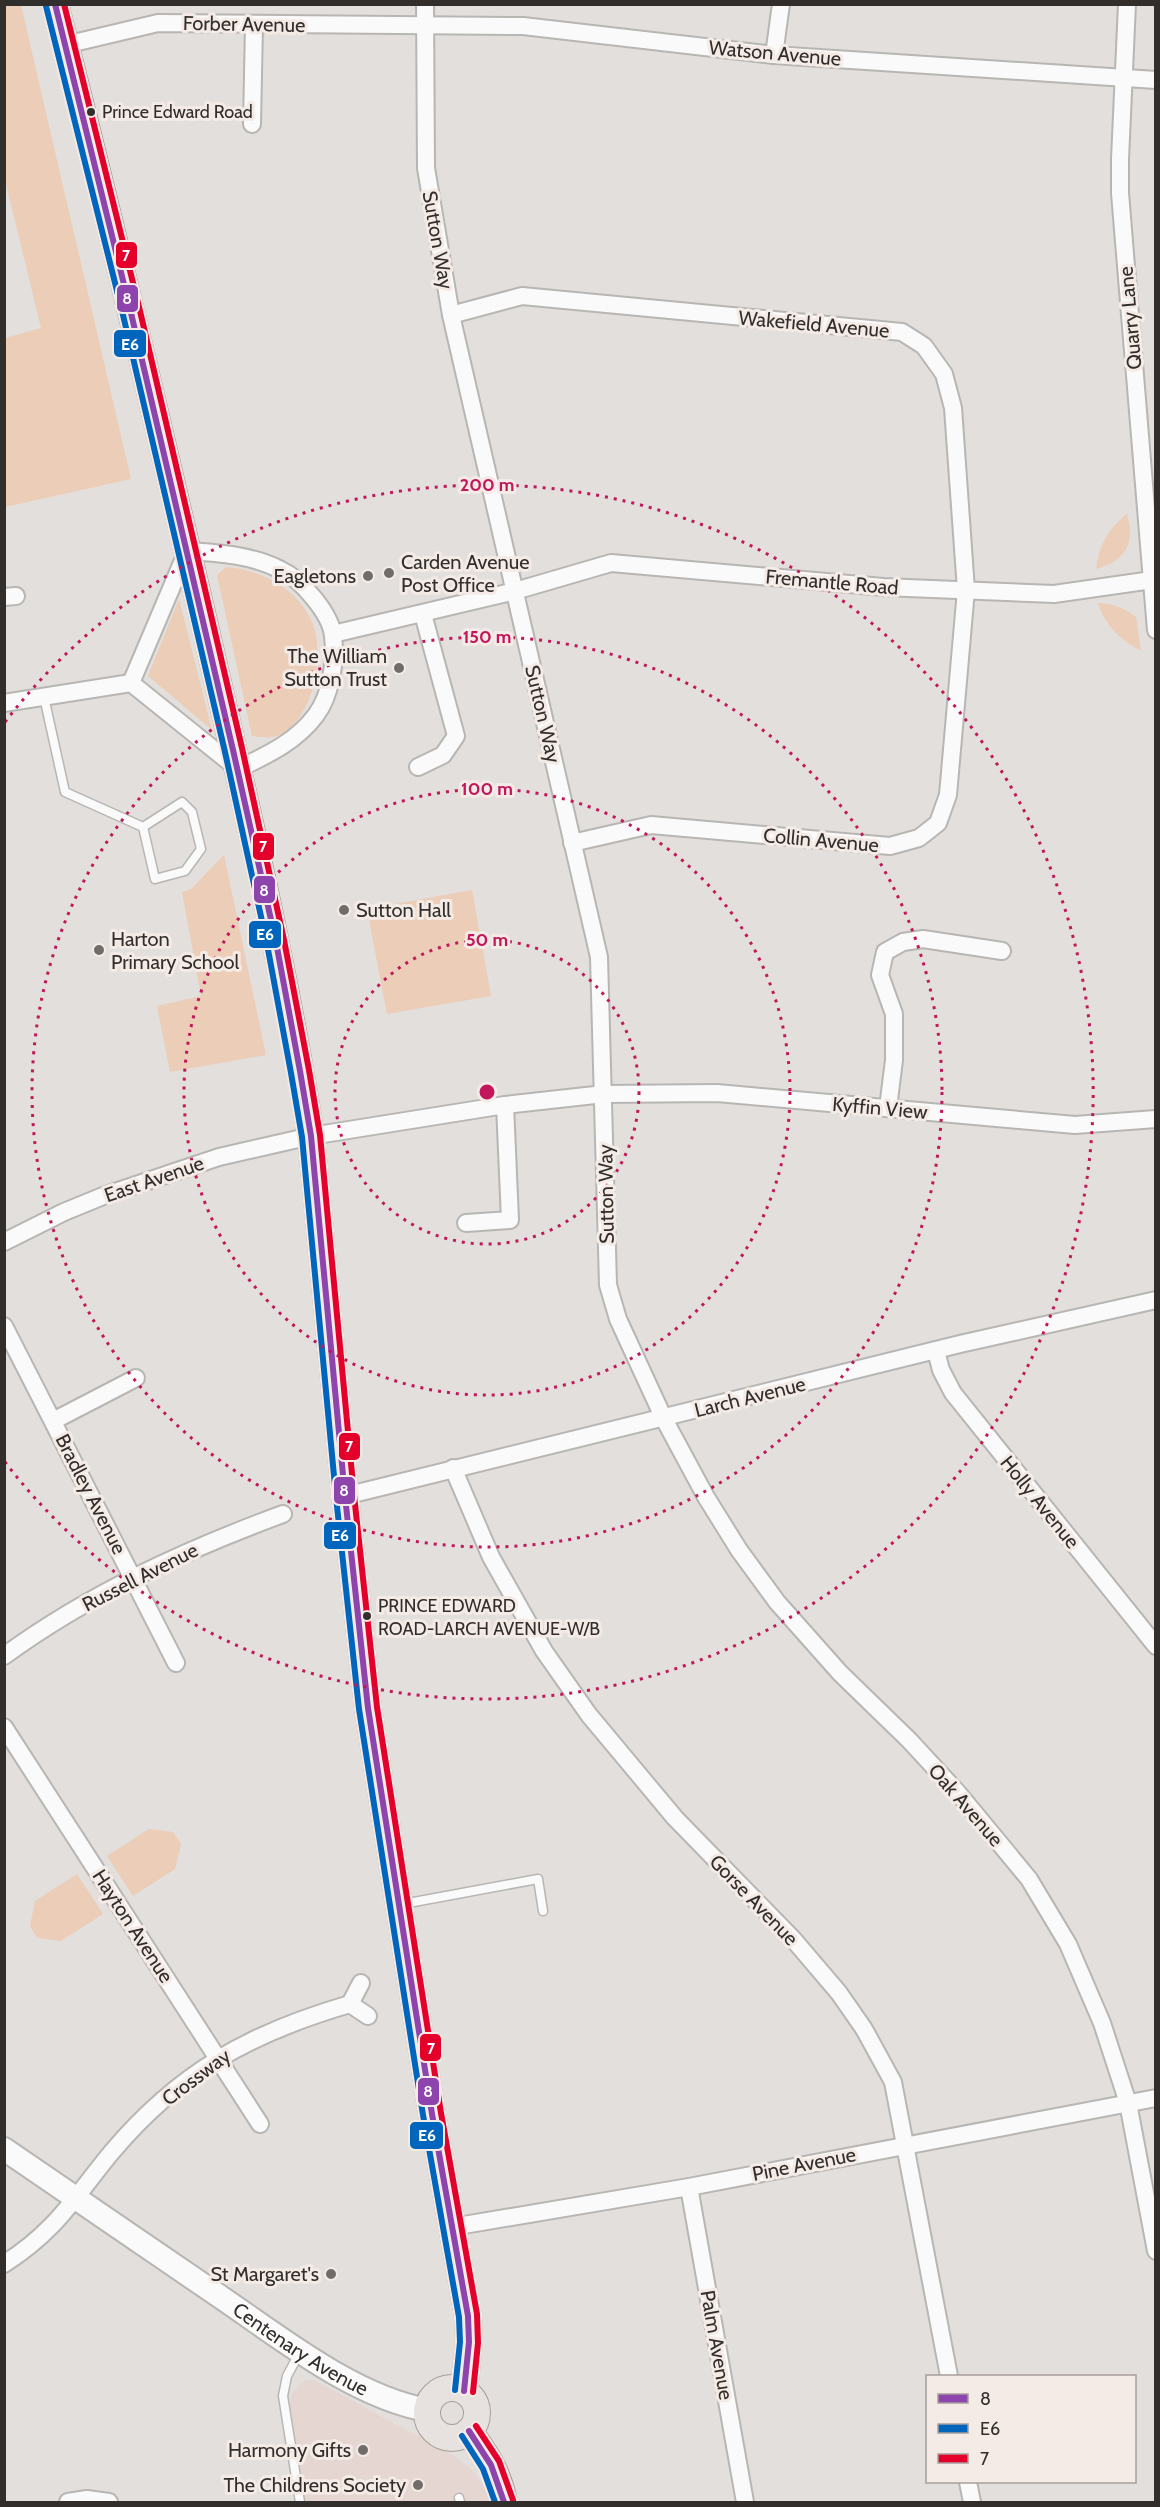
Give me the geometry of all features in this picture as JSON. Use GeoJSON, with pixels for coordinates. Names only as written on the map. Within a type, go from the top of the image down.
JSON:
{"type":"FeatureCollection","features":[{"type":"Feature","properties":{"kind":"main road"},"geometry":{"type":"LineString","coordinates":[[55,4],[188,551],[238,769],[273,934],[311,1136],[345,1496],[368,1708],[468,2316],[469,2342],[464,2391]]}},
{"type":"Feature","properties":{"kind":"main road"},"geometry":{"type":"LineString","coordinates":[[449,2388],[464,2391],[470,2396],[477,2410],[477,2418],[469,2431],[455,2438],[440,2435],[429,2424],[427,2410],[430,2401],[441,2390],[449,2388]]}},
{"type":"Feature","properties":{"kind":"main road"},"geometry":{"type":"LineString","coordinates":[[469,2431],[486,2454],[500,2481],[504,2502]]}},
{"type":"Feature","properties":{"kind":"street","name":"Sutton Way"},"geometry":{"type":"LineString","coordinates":[[425,4],[426,168],[451,315],[599,957],[608,1285],[618,1319],[664,1419]]}},
{"type":"Feature","properties":{"kind":"street"},"geometry":{"type":"LineString","coordinates":[[774,55],[781,4]]}},
{"type":"Feature","properties":{"kind":"street","name":"Quarry Lane"},"geometry":{"type":"LineString","coordinates":[[1127,4],[1120,193],[1155,630]]}},
{"type":"Feature","properties":{"kind":"street","name":"Forber Avenue"},"geometry":{"type":"LineString","coordinates":[[65,45],[158,23],[425,26]]}},
{"type":"Feature","properties":{"kind":"street"},"geometry":{"type":"LineString","coordinates":[[252,124],[254,25]]}},
{"type":"Feature","properties":{"kind":"street","name":"Watson Avenue"},"geometry":{"type":"LineString","coordinates":[[425,26],[523,26],[774,55],[1125,80],[1155,80]]}},
{"type":"Feature","properties":{"kind":"street","name":"Wakefield Avenue"},"geometry":{"type":"LineString","coordinates":[[451,315],[522,296],[902,332],[924,346],[944,374],[953,408],[966,590]]}},
{"type":"Feature","properties":{"kind":"street"},"geometry":{"type":"LineString","coordinates":[[4,703],[131,683],[238,769],[283,747],[317,714],[332,670],[333,634],[312,593],[283,571],[258,560],[188,551],[131,683]]}},
{"type":"Feature","properties":{"kind":"street","name":"Fremantle Road"},"geometry":{"type":"LineString","coordinates":[[333,634],[515,591],[611,564],[883,587],[1054,594],[1152,580]]}},
{"type":"Feature","properties":{"kind":"street","name":"Collin Avenue"},"geometry":{"type":"LineString","coordinates":[[572,843],[651,825],[890,846],[919,838],[938,823],[948,795],[966,590]]}},
{"type":"Feature","properties":{"kind":"street"},"geometry":{"type":"LineString","coordinates":[[418,767],[443,755],[456,736],[423,614]]}},
{"type":"Feature","properties":{"kind":"street"},"geometry":{"type":"LineString","coordinates":[[888,1108],[894,1060],[894,1014],[879,975],[885,952],[903,942],[923,939],[1002,951]]}},
{"type":"Feature","properties":{"kind":"street","name":"Kyffin View"},"geometry":{"type":"LineString","coordinates":[[505,1105],[604,1094],[717,1093],[1075,1125],[1155,1119]]}},
{"type":"Feature","properties":{"kind":"street"},"geometry":{"type":"LineString","coordinates":[[466,1223],[510,1220],[505,1105]]}},
{"type":"Feature","properties":{"kind":"street","name":"East Avenue"},"geometry":{"type":"LineString","coordinates":[[4,1242],[64,1212],[103,1196],[219,1158],[311,1136],[505,1105]]}},
{"type":"Feature","properties":{"kind":"street","name":"Larch Avenue"},"geometry":{"type":"LineString","coordinates":[[345,1496],[936,1351],[1155,1300]]}},
{"type":"Feature","properties":{"kind":"street","name":"Bradley Avenue"},"geometry":{"type":"LineString","coordinates":[[4,1326],[176,1663]]}},
{"type":"Feature","properties":{"kind":"street","name":"Holly Avenue"},"geometry":{"type":"LineString","coordinates":[[936,1351],[941,1370],[953,1394],[1155,1646]]}},
{"type":"Feature","properties":{"kind":"street"},"geometry":{"type":"LineString","coordinates":[[53,1421],[136,1378]]}},
{"type":"Feature","properties":{"kind":"street","name":"Oak Avenue"},"geometry":{"type":"LineString","coordinates":[[664,1419],[739,1550],[777,1602],[840,1673],[909,1740],[958,1793],[1029,1879],[1068,1944],[1102,2023],[1128,2103],[1155,2251]]}},
{"type":"Feature","properties":{"kind":"street","name":"Gorse Avenue"},"geometry":{"type":"LineString","coordinates":[[453,1468],[491,1557],[544,1651],[589,1715],[675,1818],[793,1939],[839,1992],[864,2029],[893,2082],[949,2375]]}},
{"type":"Feature","properties":{"kind":"street","name":"Russell Avenue"},"geometry":{"type":"LineString","coordinates":[[4,1656],[51,1624],[133,1577],[232,1533],[283,1514]]}},
{"type":"Feature","properties":{"kind":"street","name":"Hayton Avenue"},"geometry":{"type":"LineString","coordinates":[[4,1727],[260,2124]]}},
{"type":"Feature","properties":{"kind":"street"},"geometry":{"type":"LineString","coordinates":[[361,1983],[350,2004],[368,2016]]}},
{"type":"Feature","properties":{"kind":"street","name":"Crossway"},"geometry":{"type":"LineString","coordinates":[[4,2264],[44,2235],[76,2199],[112,2152],[178,2087],[218,2057],[278,2028],[350,2004]]}},
{"type":"Feature","properties":{"kind":"street","name":"Pine Avenue"},"geometry":{"type":"LineString","coordinates":[[452,2227],[689,2187],[1155,2098]]}},
{"type":"Feature","properties":{"kind":"street","name":"Centenary Avenue"},"geometry":{"type":"LineString","coordinates":[[4,2149],[301,2351],[377,2396],[402,2405],[427,2410]]}},
{"type":"Feature","properties":{"kind":"street","name":"Palm Avenue"},"geometry":{"type":"LineString","coordinates":[[689,2187],[745,2502]]}},
{"type":"Feature","properties":{"kind":"street"},"geometry":{"type":"LineString","coordinates":[[968,2483],[972,2502]]}},
{"type":"Feature","properties":{"kind":"street"},"geometry":{"type":"LineString","coordinates":[[68,2502],[87,2499],[109,2502]]}},
{"type":"Feature","properties":{"kind":"lane"},"geometry":{"type":"LineString","coordinates":[[44,697],[65,792],[143,827]]}},
{"type":"Feature","properties":{"kind":"lane"},"geometry":{"type":"LineString","coordinates":[[182,802],[192,812],[201,849],[185,871],[155,879],[143,827],[182,802]]}},
{"type":"Feature","properties":{"kind":"lane"},"geometry":{"type":"LineString","coordinates":[[400,1904],[538,1879],[543,1911]]}},
{"type":"Feature","properties":{"kind":"lane"},"geometry":{"type":"LineString","coordinates":[[300,2502],[284,2396],[287,2376],[301,2351]]}},
{"type":"Feature","properties":{"kind":"shaded area"},"geometry":{"type":"Polygon","coordinates":[[[5,4],[21,5],[131,479],[5,507],[5,338],[41,328],[5,180],[5,4]]]}},
{"type":"Feature","properties":{"kind":"shaded area"},"geometry":{"type":"Polygon","coordinates":[[[1127,514],[1130,534],[1126,549],[1115,561],[1096,569],[1099,552],[1105,538],[1127,514]]]}},
{"type":"Feature","properties":{"kind":"shaded area"},"geometry":{"type":"Polygon","coordinates":[[[226,567],[252,572],[276,583],[297,600],[306,610],[312,622],[318,652],[314,685],[301,715],[291,727],[277,736],[252,736],[217,575],[226,567]]]}},
{"type":"Feature","properties":{"kind":"shaded area"},"geometry":{"type":"Polygon","coordinates":[[[179,599],[212,730],[148,676],[179,599]]]}},
{"type":"Feature","properties":{"kind":"shaded area"},"geometry":{"type":"Polygon","coordinates":[[[1098,603],[1118,607],[1136,617],[1141,651],[1114,632],[1098,603]]]}},
{"type":"Feature","properties":{"kind":"shaded area"},"geometry":{"type":"Polygon","coordinates":[[[224,855],[266,1055],[170,1072],[157,1006],[201,996],[182,892],[191,889],[224,855]]]}},
{"type":"Feature","properties":{"kind":"shaded area"},"geometry":{"type":"Polygon","coordinates":[[[472,890],[491,996],[387,1014],[367,909],[472,890]]]}},
{"type":"Feature","properties":{"kind":"shaded area"},"geometry":{"type":"Polygon","coordinates":[[[149,1829],[173,1832],[181,1844],[175,1869],[133,1896],[107,1856],[149,1829]]]}},
{"type":"Feature","properties":{"kind":"shaded area"},"geometry":{"type":"Polygon","coordinates":[[[77,1874],[103,1914],[61,1941],[37,1938],[30,1926],[35,1901],[77,1874]]]}},
{"type":"Feature","properties":{"kind":"shaded area"},"geometry":{"type":"Polygon","coordinates":[[[306,2380],[314,2380],[451,2454],[471,2469],[486,2488],[491,2502],[305,2502],[290,2405],[291,2395],[306,2380]]]}},
{"type":"Feature","properties":{"kind":"transit line","name":"8"},"geometry":{"type":"LineString","coordinates":[[55,4],[131,313],[233,750],[276,942],[300,1071],[311,1136],[345,1496],[368,1708],[432,2114],[468,2316],[469,2342],[464,2391]]}},
{"type":"Feature","properties":{"kind":"transit line","name":"7"},"geometry":{"type":"LineString","coordinates":[[64,4],[140,311],[242,748],[284,940],[309,1070],[320,1135],[354,1495],[377,1707],[441,2113],[477,2314],[478,2343],[473,2392]]}},
{"type":"Feature","properties":{"kind":"transit line","name":"E6"},"geometry":{"type":"LineString","coordinates":[[46,6],[123,315],[225,752],[267,944],[302,1137],[336,1497],[359,1709],[423,2115],[459,2317],[460,2342],[455,2390]]}},
{"type":"Feature","properties":{"kind":"transit line","name":"7"},"geometry":{"type":"LineString","coordinates":[[476,2426],[499,2461],[513,2500]]}},
{"type":"Feature","properties":{"kind":"transit line","name":"8"},"geometry":{"type":"LineString","coordinates":[[469,2431],[491,2465],[504,2502]]}},
{"type":"Feature","properties":{"kind":"transit line","name":"E6"},"geometry":{"type":"LineString","coordinates":[[462,2436],[483,2469],[495,2502]]}},
{"type":"Feature","properties":{"kind":"place","name":"Prince Edward Road"},"geometry":{"type":"Point","coordinates":[91,112]}},
{"type":"Feature","properties":{"kind":"place","name":"Carden Avenue Post Office"},"geometry":{"type":"Point","coordinates":[389,573]}},
{"type":"Feature","properties":{"kind":"place","name":"Eagletons"},"geometry":{"type":"Point","coordinates":[368,576]}},
{"type":"Feature","properties":{"kind":"place","name":"The William Sutton Trust"},"geometry":{"type":"Point","coordinates":[399,668]}},
{"type":"Feature","properties":{"kind":"place","name":"Sutton Hall"},"geometry":{"type":"Point","coordinates":[344,910]}},
{"type":"Feature","properties":{"kind":"place","name":"Harton Primary School"},"geometry":{"type":"Point","coordinates":[99,950]}},
{"type":"Feature","properties":{"kind":"place","name":"PRINCE EDWARD ROAD-LARCH AVENUE-W/B"},"geometry":{"type":"Point","coordinates":[367,1616]}},
{"type":"Feature","properties":{"kind":"place","name":"St Margaret's"},"geometry":{"type":"Point","coordinates":[331,2274]}},
{"type":"Feature","properties":{"kind":"place","name":"Harmony Gifts"},"geometry":{"type":"Point","coordinates":[363,2450]}},
{"type":"Feature","properties":{"kind":"place","name":"The Childrens Society"},"geometry":{"type":"Point","coordinates":[418,2485]}}]}
